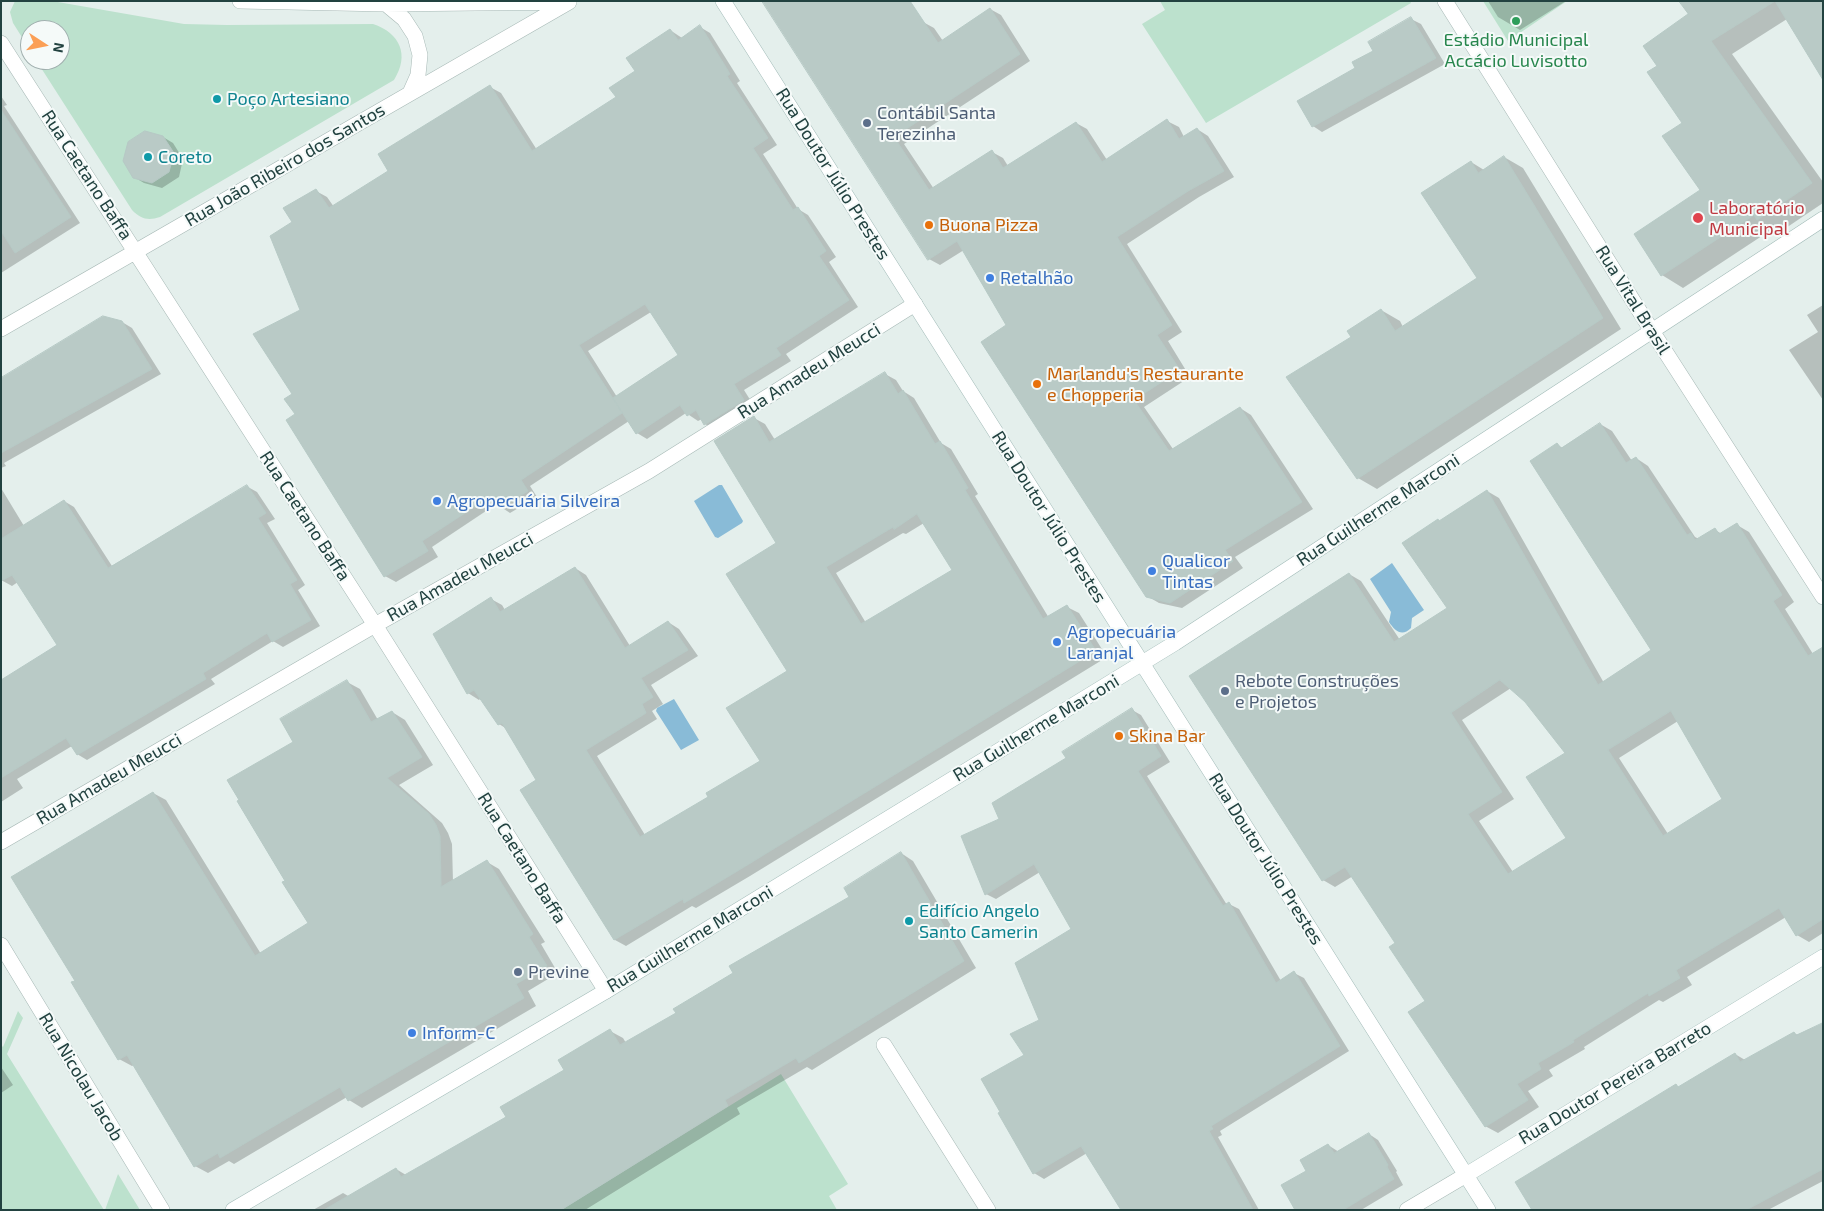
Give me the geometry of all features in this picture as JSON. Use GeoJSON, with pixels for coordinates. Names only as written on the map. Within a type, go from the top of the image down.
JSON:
{"type":"FeatureCollection","features":[{"type":"Feature","properties":{"kind":"street"},"geometry":{"type":"LineString","coordinates":[[240,1],[386,4],[570,2]]}},
{"type":"Feature","properties":{"kind":"street","name":"Rua Doutor Júlio Prestes"},"geometry":{"type":"LineString","coordinates":[[723,1],[1488,1210]]}},
{"type":"Feature","properties":{"kind":"street","name":"Rua Vital Brasil"},"geometry":{"type":"LineString","coordinates":[[1445,1],[1652,331],[1823,597]]}},
{"type":"Feature","properties":{"kind":"street","name":"Rua João Ribeiro dos Santos"},"geometry":{"type":"LineString","coordinates":[[1,329],[570,2]]}},
{"type":"Feature","properties":{"kind":"street"},"geometry":{"type":"LineString","coordinates":[[386,4],[404,19],[415,36],[420,55],[418,75],[410,93]]}},
{"type":"Feature","properties":{"kind":"street","name":"Rua Caetano Baffa"},"geometry":{"type":"LineString","coordinates":[[1,43],[375,625],[606,991]]}},
{"type":"Feature","properties":{"kind":"street","name":"Rua Guilherme Marconi"},"geometry":{"type":"LineString","coordinates":[[232,1210],[606,991],[1175,643],[1823,219]]}},
{"type":"Feature","properties":{"kind":"street","name":"Rua Amadeu Meucci"},"geometry":{"type":"LineString","coordinates":[[1,842],[375,625],[648,471],[915,304]]}},
{"type":"Feature","properties":{"kind":"street","name":"Rua Nicolau Jacob"},"geometry":{"type":"LineString","coordinates":[[1,945],[162,1210]]}},
{"type":"Feature","properties":{"kind":"street","name":"Rua Doutor Pereira Barreto"},"geometry":{"type":"LineString","coordinates":[[1407,1210],[1823,956]]}},
{"type":"Feature","properties":{"kind":"street"},"geometry":{"type":"LineString","coordinates":[[884,1045],[988,1210]]}},
{"type":"Feature","properties":{"kind":"green space"},"geometry":{"type":"Polygon","coordinates":[[[15,1],[52,1],[184,24],[373,24],[390,33],[396,39],[402,54],[399,71],[394,80],[160,217],[148,219],[132,210],[42,70],[70,70],[70,20],[20,20],[20,34],[13,23],[10,12],[15,1]]]}},
{"type":"Feature","properties":{"kind":"green space"},"geometry":{"type":"Polygon","coordinates":[[[1160,1],[1410,1],[1411,3],[1206,123],[1142,24],[1165,10],[1160,1]]]}},
{"type":"Feature","properties":{"kind":"green space","name":"Estádio Municipal Accácio Luvisotto"},"geometry":{"type":"Polygon","coordinates":[[[1483,1],[1567,1],[1508,41],[1483,1]]]}},
{"type":"Feature","properties":{"kind":"green space"},"geometry":{"type":"Polygon","coordinates":[[[18,1011],[23,1018],[7,1054],[104,1210],[1,1210],[1,1045],[3,1047],[18,1011]]]}},
{"type":"Feature","properties":{"kind":"green space"},"geometry":{"type":"Polygon","coordinates":[[[781,1074],[848,1184],[829,1196],[837,1210],[561,1210],[781,1074]]]}},
{"type":"Feature","properties":{"kind":"green space"},"geometry":{"type":"Polygon","coordinates":[[[118,1174],[140,1210],[105,1210],[118,1174]]]}},
{"type":"Feature","properties":{"kind":"water"},"geometry":{"type":"Polygon","coordinates":[[[722,485],[743,521],[718,538],[715,537],[694,501],[722,485]]]}},
{"type":"Feature","properties":{"kind":"water"},"geometry":{"type":"Polygon","coordinates":[[[1392,563],[1424,610],[1412,618],[1411,628],[1405,632],[1399,632],[1389,622],[1391,612],[1370,579],[1392,563]]]}},
{"type":"Feature","properties":{"kind":"water"},"geometry":{"type":"Polygon","coordinates":[[[674,699],[699,740],[681,750],[656,711],[657,708],[674,699]]]}},
{"type":"Feature","properties":{"kind":"building"},"geometry":{"type":"Polygon","coordinates":[[[762,1],[910,1],[938,43],[990,8],[1020,54],[894,137],[929,190],[992,150],[1003,168],[1076,122],[1102,162],[1167,119],[1179,139],[1197,128],[1224,171],[1188,191],[1117,237],[1172,325],[1157,335],[1180,370],[1134,400],[1169,451],[1240,407],[1302,502],[1225,550],[1233,561],[1170,603],[1146,597],[981,342],[1006,325],[957,241],[928,260],[762,1]]]}},
{"type":"Feature","properties":{"kind":"building"},"geometry":{"type":"Polygon","coordinates":[[[1679,1],[1775,1],[1711,41],[1812,183],[1757,220],[1754,215],[1661,276],[1634,234],[1700,190],[1662,136],[1682,123],[1647,72],[1657,66],[1643,46],[1688,14],[1679,1]]]}},
{"type":"Feature","properties":{"kind":"building"},"geometry":{"type":"Polygon","coordinates":[[[1775,1],[1823,1],[1823,80],[1775,1]]]}},
{"type":"Feature","properties":{"kind":"building"},"geometry":{"type":"Polygon","coordinates":[[[1411,17],[1436,58],[1312,127],[1297,101],[1355,68],[1352,62],[1373,51],[1368,42],[1411,17]]]}},
{"type":"Feature","properties":{"kind":"building"},"geometry":{"type":"Polygon","coordinates":[[[700,25],[730,74],[727,76],[768,138],[753,148],[793,210],[798,207],[826,251],[819,256],[849,300],[776,348],[781,355],[734,384],[744,400],[704,425],[696,410],[687,416],[680,405],[636,434],[613,398],[678,355],[645,304],[579,345],[622,413],[521,480],[528,491],[499,508],[492,497],[485,500],[422,541],[428,551],[384,577],[286,420],[295,414],[284,399],[292,394],[253,334],[300,310],[270,236],[292,222],[283,208],[316,189],[329,208],[388,171],[378,154],[490,85],[532,151],[616,97],[609,88],[635,71],[626,58],[670,29],[678,40],[700,25]]]}},
{"type":"Feature","properties":{"kind":"building"},"geometry":{"type":"Polygon","coordinates":[[[1,110],[71,217],[15,253],[1,231],[1,110]]]}},
{"type":"Feature","properties":{"kind":"building","name":"Coreto"},"geometry":{"type":"Polygon","coordinates":[[[145,131],[163,136],[174,153],[169,172],[152,183],[133,178],[123,161],[128,142],[145,131]]]}},
{"type":"Feature","properties":{"kind":"building"},"geometry":{"type":"Polygon","coordinates":[[[1504,156],[1603,318],[1357,479],[1286,377],[1351,337],[1347,331],[1381,309],[1395,331],[1477,278],[1421,193],[1471,161],[1478,173],[1504,156]]]}},
{"type":"Feature","properties":{"kind":"building"},"geometry":{"type":"Polygon","coordinates":[[[103,316],[122,321],[152,369],[1,453],[1,378],[103,316]]]}},
{"type":"Feature","properties":{"kind":"building"},"geometry":{"type":"Polygon","coordinates":[[[885,372],[898,394],[903,390],[935,444],[940,441],[968,488],[965,490],[1043,619],[1067,605],[1096,651],[684,903],[683,899],[614,940],[520,790],[536,780],[502,723],[498,725],[474,690],[467,694],[433,634],[491,597],[500,612],[575,567],[625,648],[668,621],[688,650],[641,678],[653,697],[642,704],[646,713],[586,750],[640,837],[708,797],[706,793],[760,761],[726,708],[787,671],[726,574],[776,543],[714,441],[754,416],[769,442],[885,372]],[[917,514],[826,567],[861,624],[952,570],[917,514]]]}},
{"type":"Feature","properties":{"kind":"building"},"geometry":{"type":"Polygon","coordinates":[[[1600,423],[1626,463],[1636,457],[1687,535],[1691,533],[1695,540],[1715,528],[1719,534],[1737,523],[1782,595],[1773,601],[1808,656],[1823,647],[1823,919],[1796,936],[1779,908],[1676,970],[1680,978],[1649,996],[1648,993],[1573,1040],[1574,1042],[1538,1063],[1541,1069],[1517,1084],[1528,1100],[1485,1127],[1408,1012],[1425,1001],[1389,947],[1395,943],[1345,867],[1322,881],[1189,676],[1349,573],[1394,642],[1447,608],[1402,543],[1487,490],[1598,685],[1651,650],[1530,461],[1557,443],[1561,448],[1600,423]],[[1500,680],[1451,713],[1502,792],[1468,814],[1508,874],[1566,838],[1526,777],[1565,753],[1525,702],[1500,680]],[[1671,711],[1608,750],[1663,836],[1722,799],[1671,711]]]}},
{"type":"Feature","properties":{"kind":"building"},"geometry":{"type":"Polygon","coordinates":[[[247,485],[266,513],[258,518],[297,580],[290,584],[311,620],[272,642],[267,633],[203,673],[206,679],[77,755],[66,738],[1,778],[1,680],[57,645],[12,575],[1,581],[1,539],[64,500],[108,568],[247,485]]]}},
{"type":"Feature","properties":{"kind":"building"},"geometry":{"type":"Polygon","coordinates":[[[347,680],[371,722],[392,711],[422,757],[387,778],[429,814],[436,825],[440,836],[441,887],[487,860],[533,934],[529,937],[547,966],[516,984],[524,998],[348,1101],[340,1087],[220,1158],[218,1153],[194,1167],[127,1055],[118,1060],[71,982],[75,981],[11,877],[153,792],[255,956],[308,923],[282,882],[285,881],[237,801],[239,800],[227,780],[293,742],[280,719],[347,680]]]}},
{"type":"Feature","properties":{"kind":"building"},"geometry":{"type":"Polygon","coordinates":[[[1132,708],[1161,756],[1138,771],[1223,906],[1229,902],[1276,983],[1294,971],[1340,1046],[1211,1126],[1213,1129],[1209,1131],[1253,1210],[1121,1210],[1081,1146],[1033,1174],[981,1079],[1024,1055],[1010,1034],[1039,1020],[1015,963],[1071,929],[1034,864],[985,895],[961,836],[999,819],[992,803],[1066,758],[1062,752],[1132,708]]]}},
{"type":"Feature","properties":{"kind":"building"},"geometry":{"type":"Polygon","coordinates":[[[901,852],[964,961],[799,1063],[796,1058],[725,1100],[728,1106],[561,1210],[324,1210],[396,1168],[401,1177],[506,1117],[500,1107],[564,1070],[558,1060],[610,1029],[620,1045],[676,1013],[673,1009],[733,973],[729,966],[849,897],[844,888],[901,852]]]}},
{"type":"Feature","properties":{"kind":"building"},"geometry":{"type":"Polygon","coordinates":[[[1823,1023],[1823,1169],[1746,1210],[1532,1210],[1515,1182],[1676,1084],[1678,1087],[1735,1053],[1740,1062],[1794,1032],[1796,1035],[1823,1023]]]}},
{"type":"Feature","properties":{"kind":"building"},"geometry":{"type":"Polygon","coordinates":[[[1369,1133],[1394,1179],[1343,1210],[1295,1210],[1281,1185],[1306,1171],[1300,1160],[1328,1144],[1334,1153],[1369,1133]]]}},
{"type":"Feature","properties":{"kind":"place","name":"Estádio Municipal Accácio Luvisotto"},"geometry":{"type":"Point","coordinates":[1516,21]}},
{"type":"Feature","properties":{"kind":"place","name":"Poço Artesiano"},"geometry":{"type":"Point","coordinates":[217,99]}},
{"type":"Feature","properties":{"kind":"place","name":"Contábil Santa Terezinha"},"geometry":{"type":"Point","coordinates":[867,123]}},
{"type":"Feature","properties":{"kind":"place","name":"Coreto"},"geometry":{"type":"Point","coordinates":[148,157]}},
{"type":"Feature","properties":{"kind":"place","name":"Laboratório Municipal"},"geometry":{"type":"Point","coordinates":[1698,218]}},
{"type":"Feature","properties":{"kind":"place","name":"Buona Pizza"},"geometry":{"type":"Point","coordinates":[929,225]}},
{"type":"Feature","properties":{"kind":"place","name":"Retalhão"},"geometry":{"type":"Point","coordinates":[990,278]}},
{"type":"Feature","properties":{"kind":"place","name":"Marlandu's Restaurante e Chopperia"},"geometry":{"type":"Point","coordinates":[1037,384]}},
{"type":"Feature","properties":{"kind":"place","name":"Agropecuária Silveira"},"geometry":{"type":"Point","coordinates":[437,501]}},
{"type":"Feature","properties":{"kind":"place","name":"Qualicor Tintas"},"geometry":{"type":"Point","coordinates":[1152,571]}},
{"type":"Feature","properties":{"kind":"place","name":"Agropecuária Laranjal"},"geometry":{"type":"Point","coordinates":[1057,642]}},
{"type":"Feature","properties":{"kind":"place","name":"Rebote Construções e Projetos"},"geometry":{"type":"Point","coordinates":[1225,691]}},
{"type":"Feature","properties":{"kind":"place","name":"Skina Bar"},"geometry":{"type":"Point","coordinates":[1119,736]}},
{"type":"Feature","properties":{"kind":"place","name":"Edifício Angelo Santo Camerin"},"geometry":{"type":"Point","coordinates":[909,921]}},
{"type":"Feature","properties":{"kind":"place","name":"Previne"},"geometry":{"type":"Point","coordinates":[518,972]}},
{"type":"Feature","properties":{"kind":"place","name":"Inform-C"},"geometry":{"type":"Point","coordinates":[412,1033]}}]}
